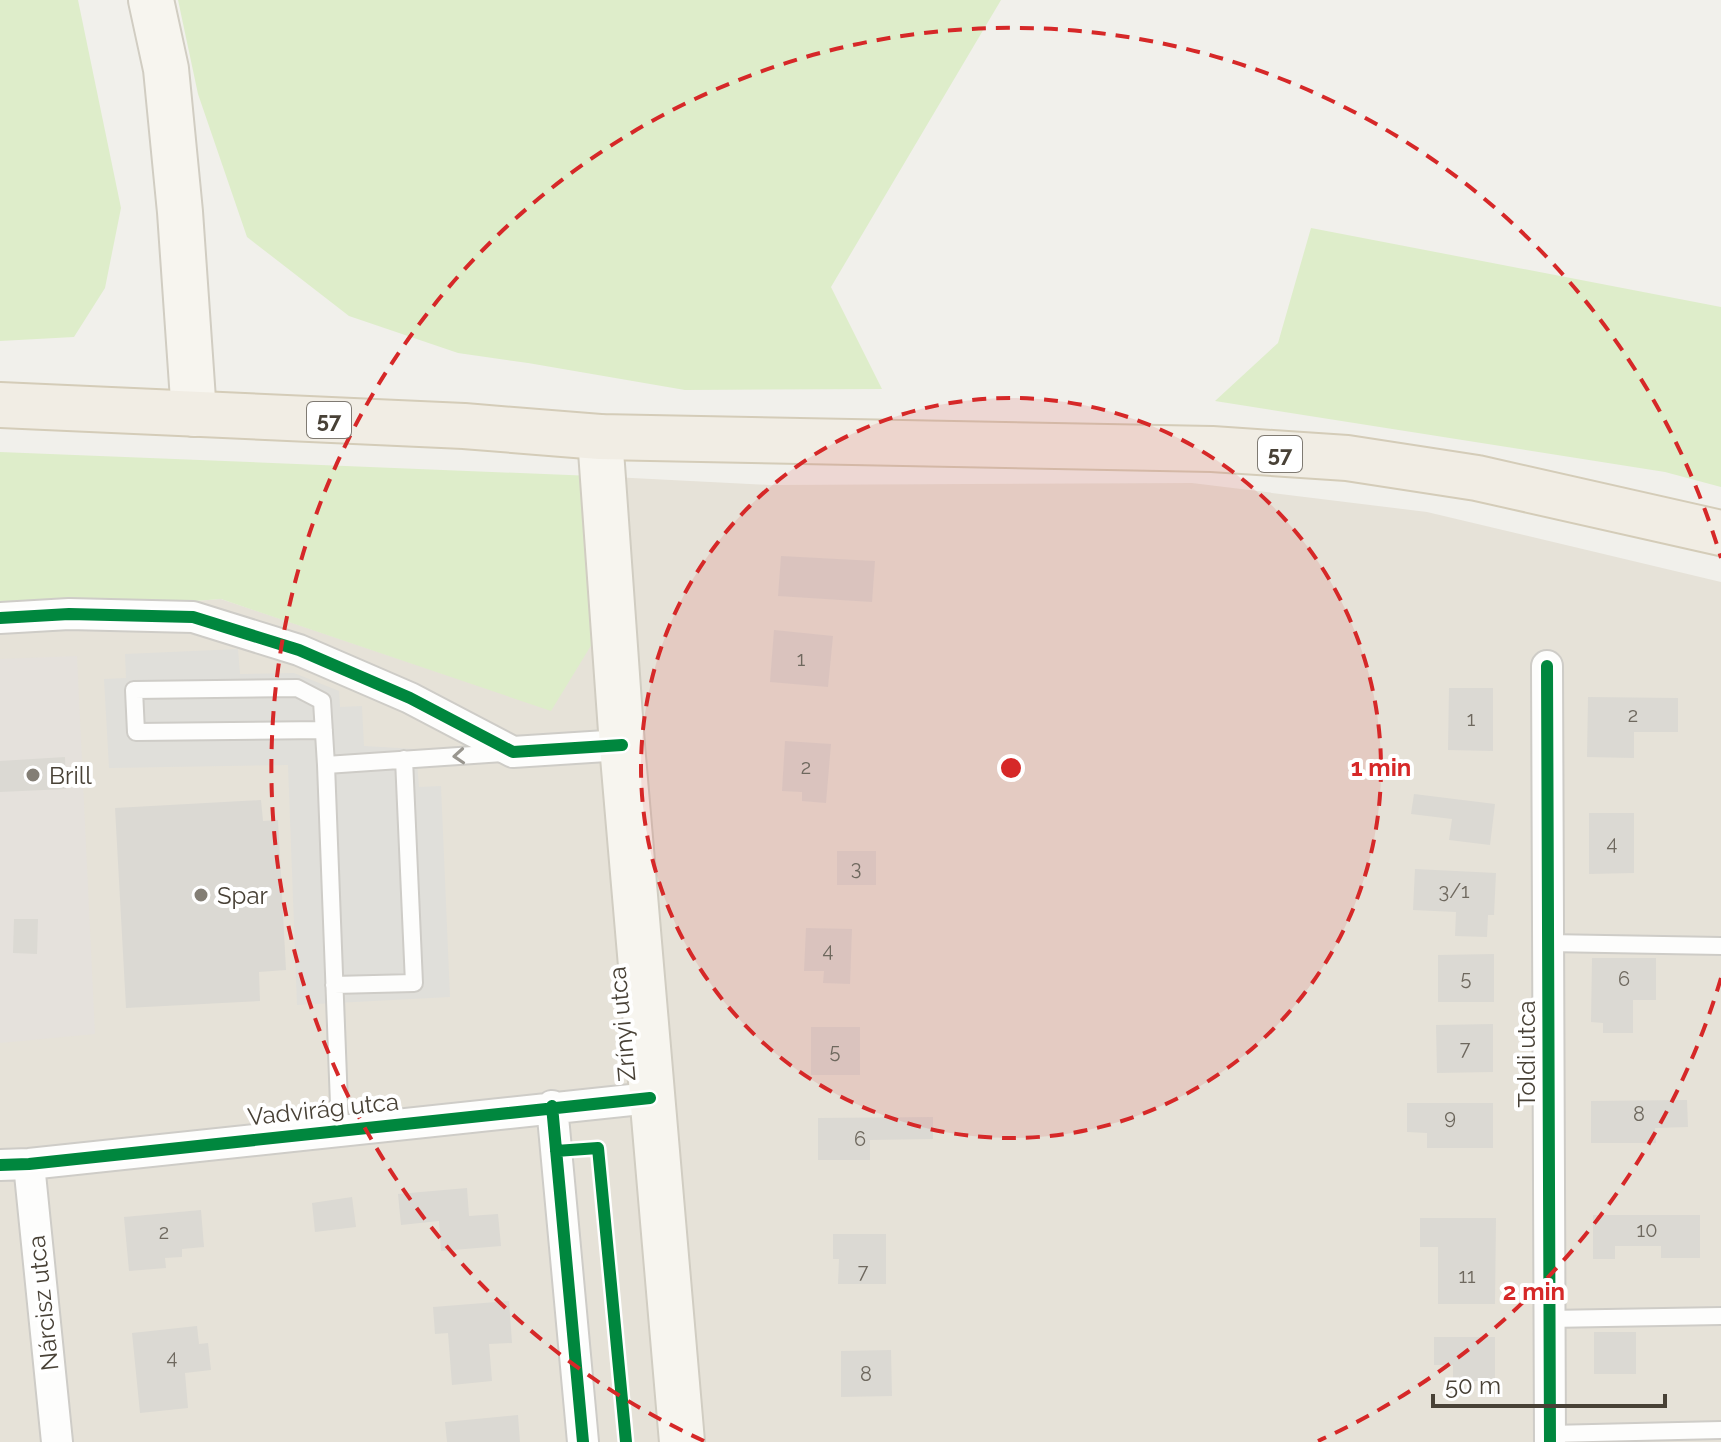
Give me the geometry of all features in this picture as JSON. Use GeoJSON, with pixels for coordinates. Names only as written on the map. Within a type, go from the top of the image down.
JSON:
{"type":"FeatureCollection","features":[{"type":"Feature","properties":{"kind":"main road"},"geometry":{"type":"LineString","coordinates":[[151,0],[166,69],[194,414]]}},
{"type":"Feature","properties":{"kind":"main road","name":"57"},"geometry":{"type":"LineString","coordinates":[[0,405],[464,426],[600,437],[1212,449],[1347,458],[1477,478],[1721,533]]}},
{"type":"Feature","properties":{"kind":"main road","name":"Zrínyi utca"},"geometry":{"type":"LineString","coordinates":[[600,437],[650,1098],[682,1442]]}},
{"type":"Feature","properties":{"kind":"street"},"geometry":{"type":"LineString","coordinates":[[0,618],[69,614],[193,617],[299,650],[410,698],[513,752],[622,745]]}},
{"type":"Feature","properties":{"kind":"street","name":"Toldi utca"},"geometry":{"type":"LineString","coordinates":[[1547,666],[1550,1438]]}},
{"type":"Feature","properties":{"kind":"street","name":"Vadvirág utca"},"geometry":{"type":"LineString","coordinates":[[14,1164],[650,1098]]}},
{"type":"Feature","properties":{"kind":"street"},"geometry":{"type":"LineString","coordinates":[[552,1106],[583,1442]]}},
{"type":"Feature","properties":{"kind":"street","name":"Nárcisz utca"},"geometry":{"type":"LineString","coordinates":[[14,1164],[57,1442]]}},
{"type":"Feature","properties":{"kind":"lane"},"geometry":{"type":"LineString","coordinates":[[324,730],[136,732],[134,690],[297,688],[322,701],[324,730],[326,765],[340,1130]]}},
{"type":"Feature","properties":{"kind":"lane"},"geometry":{"type":"LineString","coordinates":[[326,765],[513,752]]}},
{"type":"Feature","properties":{"kind":"lane"},"geometry":{"type":"LineString","coordinates":[[334,985],[414,983],[404,759]]}},
{"type":"Feature","properties":{"kind":"lane"},"geometry":{"type":"LineString","coordinates":[[1547,943],[1721,946]]}},
{"type":"Feature","properties":{"kind":"lane"},"geometry":{"type":"LineString","coordinates":[[1549,1319],[1721,1316]]}},
{"type":"Feature","properties":{"kind":"lane"},"geometry":{"type":"LineString","coordinates":[[1550,1438],[1721,1430]]}},
{"type":"Feature","properties":{"kind":"shaded area"},"geometry":{"type":"Polygon","coordinates":[[[593,476],[770,485],[1192,483],[1427,512],[1721,582],[1721,1442],[0,1442],[0,616],[221,599],[551,710],[593,476]]]}},
{"type":"Feature","properties":{"kind":"shaded area"},"geometry":{"type":"Polygon","coordinates":[[[238,649],[240,674],[294,673],[339,691],[340,707],[362,706],[364,746],[416,749],[419,787],[441,786],[450,997],[297,1005],[288,765],[109,768],[104,679],[126,678],[125,654],[238,649]]]}},
{"type":"Feature","properties":{"kind":"shaded area"},"geometry":{"type":"Polygon","coordinates":[[[77,656],[95,1034],[0,1043],[0,659],[77,656]]]}},
{"type":"Feature","properties":{"kind":"green space"},"geometry":{"type":"Polygon","coordinates":[[[0,0],[78,0],[121,208],[105,288],[74,337],[0,341],[0,0]]]}},
{"type":"Feature","properties":{"kind":"green space"},"geometry":{"type":"Polygon","coordinates":[[[178,0],[1001,0],[831,287],[882,389],[685,390],[458,353],[349,316],[247,237],[198,94],[178,0]]]}},
{"type":"Feature","properties":{"kind":"green space"},"geometry":{"type":"Polygon","coordinates":[[[1311,228],[1721,307],[1721,487],[1665,472],[1215,401],[1278,343],[1311,228]]]}},
{"type":"Feature","properties":{"kind":"green space"},"geometry":{"type":"Polygon","coordinates":[[[0,452],[593,476],[595,639],[551,711],[221,599],[0,616],[0,452]]]}},
{"type":"Feature","properties":{"kind":"building"},"geometry":{"type":"Polygon","coordinates":[[[781,556],[875,561],[872,602],[778,596],[781,556]]]}},
{"type":"Feature","properties":{"kind":"building"},"geometry":{"type":"Polygon","coordinates":[[[774,630],[833,636],[828,687],[770,682],[774,630]]]}},
{"type":"Feature","properties":{"kind":"building"},"geometry":{"type":"Polygon","coordinates":[[[1449,688],[1493,688],[1493,751],[1448,750],[1449,688]]]}},
{"type":"Feature","properties":{"kind":"building"},"geometry":{"type":"Polygon","coordinates":[[[1588,697],[1678,698],[1678,732],[1634,732],[1634,758],[1587,757],[1588,697]]]}},
{"type":"Feature","properties":{"kind":"building"},"geometry":{"type":"Polygon","coordinates":[[[785,741],[831,744],[826,803],[802,801],[802,792],[782,791],[785,741]]]}},
{"type":"Feature","properties":{"kind":"building","name":"Brill"},"geometry":{"type":"Polygon","coordinates":[[[65,757],[66,789],[0,792],[0,761],[65,757]]]}},
{"type":"Feature","properties":{"kind":"building"},"geometry":{"type":"Polygon","coordinates":[[[1414,794],[1495,804],[1490,845],[1449,840],[1452,819],[1411,814],[1414,794]]]}},
{"type":"Feature","properties":{"kind":"building","name":"Spar"},"geometry":{"type":"Polygon","coordinates":[[[261,800],[263,821],[278,820],[286,970],[259,972],[260,1001],[126,1008],[115,808],[261,800]]]}},
{"type":"Feature","properties":{"kind":"building"},"geometry":{"type":"Polygon","coordinates":[[[1589,813],[1634,813],[1634,873],[1589,874],[1589,813]]]}},
{"type":"Feature","properties":{"kind":"building"},"geometry":{"type":"Polygon","coordinates":[[[837,851],[876,851],[876,885],[837,885],[837,851]]]}},
{"type":"Feature","properties":{"kind":"building"},"geometry":{"type":"Polygon","coordinates":[[[1415,869],[1496,873],[1494,915],[1488,915],[1487,937],[1455,936],[1456,912],[1413,910],[1415,869]]]}},
{"type":"Feature","properties":{"kind":"building"},"geometry":{"type":"Polygon","coordinates":[[[14,919],[38,919],[37,954],[13,953],[14,919]]]}},
{"type":"Feature","properties":{"kind":"building"},"geometry":{"type":"Polygon","coordinates":[[[806,928],[852,929],[850,984],[823,983],[824,971],[804,971],[806,928]]]}},
{"type":"Feature","properties":{"kind":"building"},"geometry":{"type":"Polygon","coordinates":[[[1494,954],[1494,1002],[1438,1002],[1438,955],[1494,954]]]}},
{"type":"Feature","properties":{"kind":"building"},"geometry":{"type":"Polygon","coordinates":[[[1592,958],[1656,958],[1656,1000],[1633,1000],[1633,1033],[1603,1033],[1603,1023],[1591,1022],[1592,958]]]}},
{"type":"Feature","properties":{"kind":"building"},"geometry":{"type":"Polygon","coordinates":[[[1493,1024],[1493,1072],[1437,1073],[1436,1025],[1493,1024]]]}},
{"type":"Feature","properties":{"kind":"building"},"geometry":{"type":"Polygon","coordinates":[[[811,1027],[860,1027],[860,1075],[811,1075],[811,1027]]]}},
{"type":"Feature","properties":{"kind":"building"},"geometry":{"type":"Polygon","coordinates":[[[1687,1100],[1688,1127],[1655,1128],[1656,1143],[1591,1143],[1591,1101],[1687,1100]]]}},
{"type":"Feature","properties":{"kind":"building"},"geometry":{"type":"Polygon","coordinates":[[[1407,1103],[1493,1103],[1493,1148],[1427,1148],[1427,1133],[1407,1132],[1407,1103]]]}},
{"type":"Feature","properties":{"kind":"building"},"geometry":{"type":"Polygon","coordinates":[[[933,1117],[933,1139],[870,1140],[870,1160],[818,1160],[818,1118],[933,1117]]]}},
{"type":"Feature","properties":{"kind":"building"},"geometry":{"type":"Polygon","coordinates":[[[467,1188],[469,1216],[498,1214],[501,1246],[441,1251],[439,1221],[401,1225],[398,1194],[467,1188]]]}},
{"type":"Feature","properties":{"kind":"building"},"geometry":{"type":"Polygon","coordinates":[[[352,1197],[356,1227],[315,1232],[312,1203],[352,1197]]]}},
{"type":"Feature","properties":{"kind":"building"},"geometry":{"type":"Polygon","coordinates":[[[201,1210],[204,1247],[182,1249],[182,1257],[165,1258],[166,1268],[129,1271],[124,1217],[201,1210]]]}},
{"type":"Feature","properties":{"kind":"building"},"geometry":{"type":"Polygon","coordinates":[[[1593,1215],[1700,1215],[1700,1258],[1661,1258],[1661,1246],[1615,1246],[1615,1259],[1593,1259],[1593,1215]]]}},
{"type":"Feature","properties":{"kind":"building"},"geometry":{"type":"Polygon","coordinates":[[[1420,1218],[1496,1218],[1495,1304],[1438,1304],[1438,1247],[1420,1247],[1420,1218]]]}},
{"type":"Feature","properties":{"kind":"building"},"geometry":{"type":"Polygon","coordinates":[[[833,1234],[886,1234],[886,1284],[838,1284],[839,1259],[833,1259],[833,1234]]]}},
{"type":"Feature","properties":{"kind":"building"},"geometry":{"type":"Polygon","coordinates":[[[509,1301],[512,1343],[489,1344],[492,1381],[452,1385],[448,1333],[435,1334],[433,1307],[509,1301]]]}},
{"type":"Feature","properties":{"kind":"building"},"geometry":{"type":"Polygon","coordinates":[[[197,1326],[199,1344],[208,1343],[211,1370],[185,1373],[188,1408],[140,1413],[132,1333],[197,1326]]]}},
{"type":"Feature","properties":{"kind":"building"},"geometry":{"type":"Polygon","coordinates":[[[1594,1332],[1636,1332],[1636,1374],[1594,1374],[1594,1332]]]}},
{"type":"Feature","properties":{"kind":"building"},"geometry":{"type":"Polygon","coordinates":[[[1434,1337],[1495,1337],[1495,1381],[1453,1381],[1453,1365],[1434,1365],[1434,1337]]]}},
{"type":"Feature","properties":{"kind":"building"},"geometry":{"type":"Polygon","coordinates":[[[891,1350],[892,1396],[841,1397],[841,1351],[891,1350]]]}},
{"type":"Feature","properties":{"kind":"building"},"geometry":{"type":"Polygon","coordinates":[[[518,1415],[520,1442],[447,1442],[445,1422],[518,1415]]]}},
{"type":"Feature","properties":{"kind":"cycle path"},"geometry":{"type":"LineString","coordinates":[[0,618],[69,614],[193,617],[299,650],[410,698],[513,752],[622,745]]}},
{"type":"Feature","properties":{"kind":"cycle path"},"geometry":{"type":"LineString","coordinates":[[1547,666],[1550,1442]]}},
{"type":"Feature","properties":{"kind":"cycle path"},"geometry":{"type":"LineString","coordinates":[[0,1165],[650,1098]]}},
{"type":"Feature","properties":{"kind":"cycle path"},"geometry":{"type":"LineString","coordinates":[[552,1106],[583,1442]]}},
{"type":"Feature","properties":{"kind":"cycle path"},"geometry":{"type":"LineString","coordinates":[[556,1151],[598,1148],[626,1442]]}},
{"type":"Feature","properties":{"kind":"place","name":"Brill"},"geometry":{"type":"Point","coordinates":[33,775]}},
{"type":"Feature","properties":{"kind":"place","name":"Spar"},"geometry":{"type":"Point","coordinates":[201,895]}}]}
